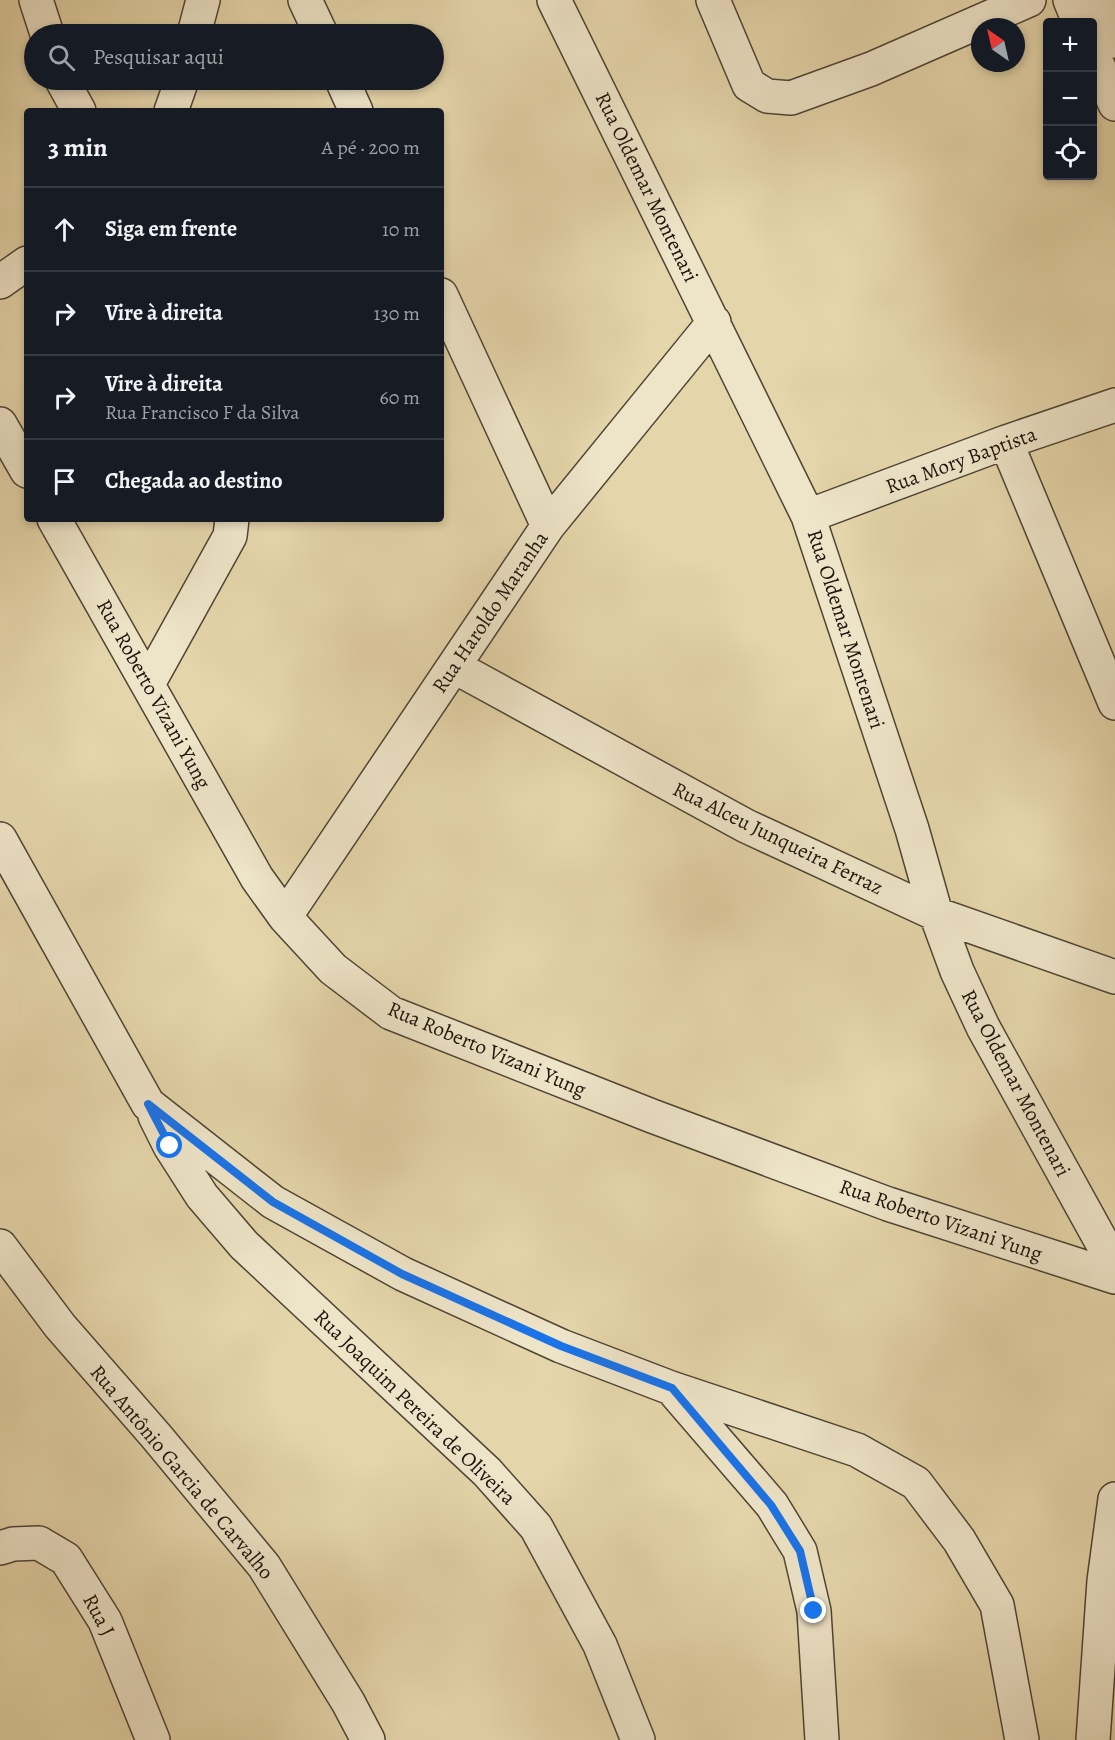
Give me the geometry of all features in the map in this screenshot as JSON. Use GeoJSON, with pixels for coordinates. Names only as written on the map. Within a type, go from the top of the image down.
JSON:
{"type":"FeatureCollection","features":[{"type":"Feature","properties":{"kind":"street"},"geometry":{"type":"LineString","coordinates":[[36,0],[44,24]]}},
{"type":"Feature","properties":{"kind":"street"},"geometry":{"type":"LineString","coordinates":[[197,24],[203,0]]}},
{"type":"Feature","properties":{"kind":"street"},"geometry":{"type":"LineString","coordinates":[[305,0],[316,24]]}},
{"type":"Feature","properties":{"kind":"street","name":"Rua Oldemar Montenari"},"geometry":{"type":"LineString","coordinates":[[554,0],[808,516],[912,829],[936,914],[957,971],[983,1027],[1115,1266]]}},
{"type":"Feature","properties":{"kind":"street"},"geometry":{"type":"LineString","coordinates":[[713,0],[749,85],[767,96],[791,98],[871,69],[1029,0]]}},
{"type":"Feature","properties":{"kind":"street"},"geometry":{"type":"LineString","coordinates":[[1070,0],[1077,18]]}},
{"type":"Feature","properties":{"kind":"street"},"geometry":{"type":"LineString","coordinates":[[1097,0],[1115,41]]}},
{"type":"Feature","properties":{"kind":"street"},"geometry":{"type":"LineString","coordinates":[[1097,63],[1115,104]]}},
{"type":"Feature","properties":{"kind":"street"},"geometry":{"type":"LineString","coordinates":[[67,90],[77,108]]}},
{"type":"Feature","properties":{"kind":"street"},"geometry":{"type":"LineString","coordinates":[[172,108],[178,90]]}},
{"type":"Feature","properties":{"kind":"street"},"geometry":{"type":"LineString","coordinates":[[347,90],[355,108]]}},
{"type":"Feature","properties":{"kind":"street"},"geometry":{"type":"LineString","coordinates":[[0,282],[24,265]]}},
{"type":"Feature","properties":{"kind":"street"},"geometry":{"type":"LineString","coordinates":[[444,301],[548,526]]}},
{"type":"Feature","properties":{"kind":"street","name":"Rua Haroldo Maranha"},"geometry":{"type":"LineString","coordinates":[[285,916],[548,526],[714,322]]}},
{"type":"Feature","properties":{"kind":"street","name":"Rua Mory Baptista"},"geometry":{"type":"LineString","coordinates":[[808,516],[1006,442],[1115,405]]}},
{"type":"Feature","properties":{"kind":"street"},"geometry":{"type":"LineString","coordinates":[[0,424],[24,466]]}},
{"type":"Feature","properties":{"kind":"street"},"geometry":{"type":"LineString","coordinates":[[1006,442],[1115,703]]}},
{"type":"Feature","properties":{"kind":"street","name":"Rua Roberto Vizani Yung"},"geometry":{"type":"LineString","coordinates":[[56,522],[257,878],[285,916],[333,969],[391,1013],[652,1116],[888,1204],[1115,1278]]}},
{"type":"Feature","properties":{"kind":"street"},"geometry":{"type":"LineString","coordinates":[[148,684],[230,536],[232,522]]}},
{"type":"Feature","properties":{"kind":"street","name":"Rua Alceu Junqueira Ferraz"},"geometry":{"type":"LineString","coordinates":[[455,666],[746,826],[936,914],[1115,977]]}},
{"type":"Feature","properties":{"kind":"street","name":"Rua Joaquim Pereira de Oliveira"},"geometry":{"type":"LineString","coordinates":[[0,839],[170,1146],[202,1196],[244,1245],[487,1472],[537,1527],[600,1645],[638,1740]]}},
{"type":"Feature","properties":{"kind":"street"},"geometry":{"type":"LineString","coordinates":[[148,1104],[273,1202],[402,1274],[561,1346],[672,1388],[857,1450],[916,1483],[959,1540],[997,1605],[1022,1740]]}},
{"type":"Feature","properties":{"kind":"street","name":"Rua Antônio Garcia de Carvalho"},"geometry":{"type":"LineString","coordinates":[[0,1246],[60,1326],[156,1436],[264,1566],[348,1702],[368,1740]]}},
{"type":"Feature","properties":{"kind":"street"},"geometry":{"type":"LineString","coordinates":[[672,1388],[771,1505],[800,1551],[814,1611],[822,1740]]}},
{"type":"Feature","properties":{"kind":"street"},"geometry":{"type":"LineString","coordinates":[[1094,1740],[1104,1581],[1115,1499]]}},
{"type":"Feature","properties":{"kind":"street","name":"Rua J"},"geometry":{"type":"LineString","coordinates":[[0,1548],[13,1544],[39,1543],[66,1559],[105,1621],[153,1740]]}},
{"type":"Feature","properties":{"kind":"route"},"geometry":{"type":"LineString","coordinates":[[170,1146],[148,1104],[273,1202],[402,1274],[561,1346],[672,1388],[771,1505],[800,1551],[814,1611]]}}]}
